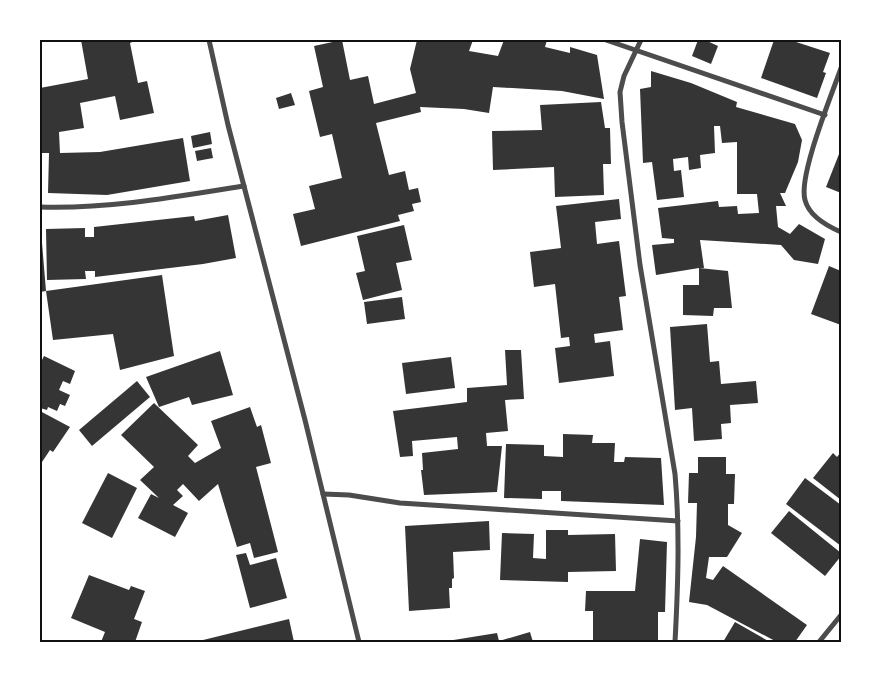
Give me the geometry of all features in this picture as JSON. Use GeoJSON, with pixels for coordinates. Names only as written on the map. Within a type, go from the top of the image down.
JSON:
{"type":"FeatureCollection","features":[{"type":"Feature","properties":{"kind":"street"},"geometry":{"type":"LineString","coordinates":[[209,40],[228,125],[359,642]]}},
{"type":"Feature","properties":{"kind":"street"},"geometry":{"type":"LineString","coordinates":[[606,40],[825,115]]}},
{"type":"Feature","properties":{"kind":"street"},"geometry":{"type":"LineString","coordinates":[[641,40],[624,76],[620,92],[640,265],[675,474],[679,567],[674,642]]}},
{"type":"Feature","properties":{"kind":"street"},"geometry":{"type":"LineString","coordinates":[[841,68],[812,150],[803,187],[805,200],[812,212],[822,222],[841,232]]}},
{"type":"Feature","properties":{"kind":"street"},"geometry":{"type":"LineString","coordinates":[[40,207],[75,208],[122,205],[244,186]]}},
{"type":"Feature","properties":{"kind":"street"},"geometry":{"type":"LineString","coordinates":[[323,494],[419,504],[678,522]]}},
{"type":"Feature","properties":{"kind":"street"},"geometry":{"type":"LineString","coordinates":[[819,642],[841,616]]}},
{"type":"Feature","properties":{"kind":"building"},"geometry":{"type":"Polygon","coordinates":[[[81,40],[137,40],[130,43],[138,83],[147,81],[154,113],[120,120],[115,96],[80,103],[84,128],[59,132],[60,153],[100,152],[183,138],[190,181],[107,195],[48,193],[49,153],[40,153],[40,88],[88,79],[81,40]]]}},
{"type":"Feature","properties":{"kind":"building"},"geometry":{"type":"Polygon","coordinates":[[[342,40],[350,80],[368,76],[374,104],[416,93],[410,69],[417,40],[473,40],[469,51],[498,56],[504,40],[547,40],[545,47],[570,53],[570,47],[597,55],[604,99],[562,91],[493,87],[489,113],[464,109],[420,107],[421,112],[376,123],[389,175],[405,171],[409,190],[418,188],[421,202],[412,204],[414,211],[398,215],[400,221],[301,246],[293,214],[315,209],[309,186],[342,178],[332,134],[320,137],[309,91],[323,87],[314,46],[342,40]]]}},
{"type":"Feature","properties":{"kind":"building"},"geometry":{"type":"Polygon","coordinates":[[[698,40],[705,40],[718,46],[711,64],[692,56],[698,40]]]}},
{"type":"Feature","properties":{"kind":"building"},"geometry":{"type":"Polygon","coordinates":[[[774,40],[790,40],[830,53],[823,72],[826,73],[817,98],[761,78],[774,40]]]}},
{"type":"Feature","properties":{"kind":"building"},"geometry":{"type":"Polygon","coordinates":[[[651,71],[691,83],[737,102],[736,107],[795,124],[802,140],[798,162],[785,193],[780,193],[786,206],[776,206],[778,227],[790,234],[799,224],[825,239],[818,264],[794,260],[781,245],[700,240],[704,268],[656,275],[652,245],[674,243],[674,239],[662,238],[658,208],[718,201],[719,207],[737,206],[738,214],[759,213],[757,194],[737,194],[737,142],[722,143],[720,126],[714,126],[715,153],[700,155],[701,168],[689,170],[688,157],[673,159],[674,171],[681,170],[684,197],[657,200],[652,162],[643,163],[640,89],[651,87],[651,71]]]}},
{"type":"Feature","properties":{"kind":"building"},"geometry":{"type":"Polygon","coordinates":[[[291,93],[295,105],[279,109],[276,98],[291,93]]]}},
{"type":"Feature","properties":{"kind":"building"},"geometry":{"type":"Polygon","coordinates":[[[601,102],[605,128],[610,128],[611,164],[603,164],[604,195],[555,197],[554,167],[493,170],[492,131],[542,130],[540,105],[601,102]]]}},
{"type":"Feature","properties":{"kind":"building"},"geometry":{"type":"Polygon","coordinates":[[[210,132],[212,144],[193,148],[191,136],[210,132]]]}},
{"type":"Feature","properties":{"kind":"building"},"geometry":{"type":"Polygon","coordinates":[[[211,148],[213,158],[197,161],[195,151],[211,148]]]}},
{"type":"Feature","properties":{"kind":"building"},"geometry":{"type":"Polygon","coordinates":[[[841,149],[841,193],[826,187],[841,149]]]}},
{"type":"Feature","properties":{"kind":"building"},"geometry":{"type":"Polygon","coordinates":[[[619,199],[621,219],[595,222],[597,244],[619,241],[626,296],[619,297],[623,330],[594,334],[595,343],[610,341],[614,376],[559,383],[555,348],[570,346],[569,337],[561,338],[555,284],[534,287],[530,252],[561,248],[556,206],[619,199]]]}},
{"type":"Feature","properties":{"kind":"building"},"geometry":{"type":"Polygon","coordinates":[[[228,215],[236,258],[203,264],[95,277],[95,271],[85,271],[86,279],[47,280],[46,229],[85,228],[85,237],[94,237],[94,227],[194,216],[195,221],[228,215]]]}},
{"type":"Feature","properties":{"kind":"building"},"geometry":{"type":"Polygon","coordinates":[[[404,225],[412,260],[396,263],[402,290],[363,300],[356,273],[365,271],[357,236],[404,225]]]}},
{"type":"Feature","properties":{"kind":"building"},"geometry":{"type":"Polygon","coordinates":[[[40,231],[46,291],[40,292],[40,231]]]}},
{"type":"Feature","properties":{"kind":"building"},"geometry":{"type":"Polygon","coordinates":[[[829,266],[841,271],[841,325],[811,314],[829,266]]]}},
{"type":"Feature","properties":{"kind":"building"},"geometry":{"type":"Polygon","coordinates":[[[699,268],[728,271],[732,308],[714,308],[713,316],[683,315],[683,285],[699,285],[699,268]]]}},
{"type":"Feature","properties":{"kind":"building"},"geometry":{"type":"Polygon","coordinates":[[[162,275],[174,356],[120,370],[113,334],[53,340],[46,291],[162,275]]]}},
{"type":"Feature","properties":{"kind":"building"},"geometry":{"type":"Polygon","coordinates":[[[402,297],[405,319],[367,324],[364,302],[402,297]]]}},
{"type":"Feature","properties":{"kind":"building"},"geometry":{"type":"Polygon","coordinates":[[[707,324],[710,362],[719,361],[721,384],[756,381],[758,403],[730,405],[731,423],[721,424],[722,439],[694,441],[692,408],[675,410],[670,327],[707,324]]]}},
{"type":"Feature","properties":{"kind":"building"},"geometry":{"type":"Polygon","coordinates":[[[505,350],[521,350],[524,399],[505,400],[508,431],[486,433],[487,446],[502,446],[497,492],[424,495],[421,470],[423,470],[422,453],[458,449],[457,437],[412,441],[413,456],[400,457],[393,411],[467,402],[467,388],[507,385],[505,350]]]}},
{"type":"Feature","properties":{"kind":"building"},"geometry":{"type":"Polygon","coordinates":[[[220,351],[233,395],[192,405],[189,397],[159,407],[146,377],[220,351]]]}},
{"type":"Feature","properties":{"kind":"building"},"geometry":{"type":"Polygon","coordinates":[[[44,356],[75,371],[70,384],[63,381],[59,390],[70,395],[65,406],[60,404],[57,411],[48,407],[47,410],[40,408],[40,364],[44,356]]]}},
{"type":"Feature","properties":{"kind":"building"},"geometry":{"type":"Polygon","coordinates":[[[451,357],[455,388],[406,394],[402,363],[451,357]]]}},
{"type":"Feature","properties":{"kind":"building"},"geometry":{"type":"Polygon","coordinates":[[[137,381],[150,397],[92,446],[79,430],[137,381]]]}},
{"type":"Feature","properties":{"kind":"building"},"geometry":{"type":"Polygon","coordinates":[[[154,403],[198,445],[188,456],[195,463],[221,448],[211,421],[250,407],[257,427],[261,425],[271,463],[256,467],[278,552],[254,558],[250,543],[237,547],[218,484],[199,501],[183,484],[177,490],[183,496],[173,505],[188,513],[175,537],[138,518],[151,494],[159,498],[140,480],[154,467],[121,435],[154,403]]]}},
{"type":"Feature","properties":{"kind":"building"},"geometry":{"type":"Polygon","coordinates":[[[40,411],[70,427],[53,452],[50,450],[40,465],[40,411]]]}},
{"type":"Feature","properties":{"kind":"building"},"geometry":{"type":"Polygon","coordinates":[[[563,434],[593,435],[592,443],[615,443],[614,462],[624,462],[625,457],[661,458],[664,505],[561,501],[561,491],[542,491],[542,499],[504,498],[506,444],[544,445],[544,456],[563,457],[563,434]]]}},
{"type":"Feature","properties":{"kind":"building"},"geometry":{"type":"Polygon","coordinates":[[[841,452],[841,500],[813,478],[833,453],[837,457],[841,452]]]}},
{"type":"Feature","properties":{"kind":"building"},"geometry":{"type":"Polygon","coordinates":[[[698,457],[726,457],[726,474],[735,474],[734,504],[728,504],[728,525],[742,533],[727,557],[709,557],[706,578],[713,580],[723,566],[807,625],[795,642],[777,642],[707,605],[689,602],[696,537],[697,503],[688,503],[689,473],[698,473],[698,457]]]}},
{"type":"Feature","properties":{"kind":"building"},"geometry":{"type":"Polygon","coordinates":[[[108,473],[137,488],[112,538],[82,523],[108,473]]]}},
{"type":"Feature","properties":{"kind":"building"},"geometry":{"type":"Polygon","coordinates":[[[805,478],[841,505],[841,546],[786,504],[805,478]]]}},
{"type":"Feature","properties":{"kind":"building"},"geometry":{"type":"Polygon","coordinates":[[[789,511],[841,553],[841,556],[825,576],[771,533],[789,511]]]}},
{"type":"Feature","properties":{"kind":"building"},"geometry":{"type":"Polygon","coordinates":[[[489,521],[490,550],[453,552],[454,578],[452,579],[452,588],[449,588],[450,608],[409,611],[405,526],[489,521]]]}},
{"type":"Feature","properties":{"kind":"building"},"geometry":{"type":"Polygon","coordinates":[[[546,530],[568,530],[568,535],[615,534],[616,571],[568,572],[568,582],[500,580],[502,533],[534,534],[533,558],[546,559],[546,530]]]}},
{"type":"Feature","properties":{"kind":"building"},"geometry":{"type":"Polygon","coordinates":[[[640,539],[667,542],[665,612],[658,612],[658,642],[593,642],[593,611],[585,611],[586,591],[635,591],[640,539]]]}},
{"type":"Feature","properties":{"kind":"building"},"geometry":{"type":"Polygon","coordinates":[[[246,553],[250,565],[276,558],[287,598],[250,608],[236,555],[246,553]]]}},
{"type":"Feature","properties":{"kind":"building"},"geometry":{"type":"Polygon","coordinates":[[[89,575],[129,590],[131,586],[145,591],[134,619],[142,622],[135,642],[101,642],[105,632],[71,618],[89,575]]]}},
{"type":"Feature","properties":{"kind":"building"},"geometry":{"type":"Polygon","coordinates":[[[289,619],[294,642],[199,642],[199,641],[289,619]]]}},
{"type":"Feature","properties":{"kind":"building"},"geometry":{"type":"Polygon","coordinates":[[[735,622],[770,642],[723,642],[735,622]]]}},
{"type":"Feature","properties":{"kind":"building"},"geometry":{"type":"Polygon","coordinates":[[[530,632],[533,642],[441,642],[497,633],[499,641],[530,632]]]}}]}
